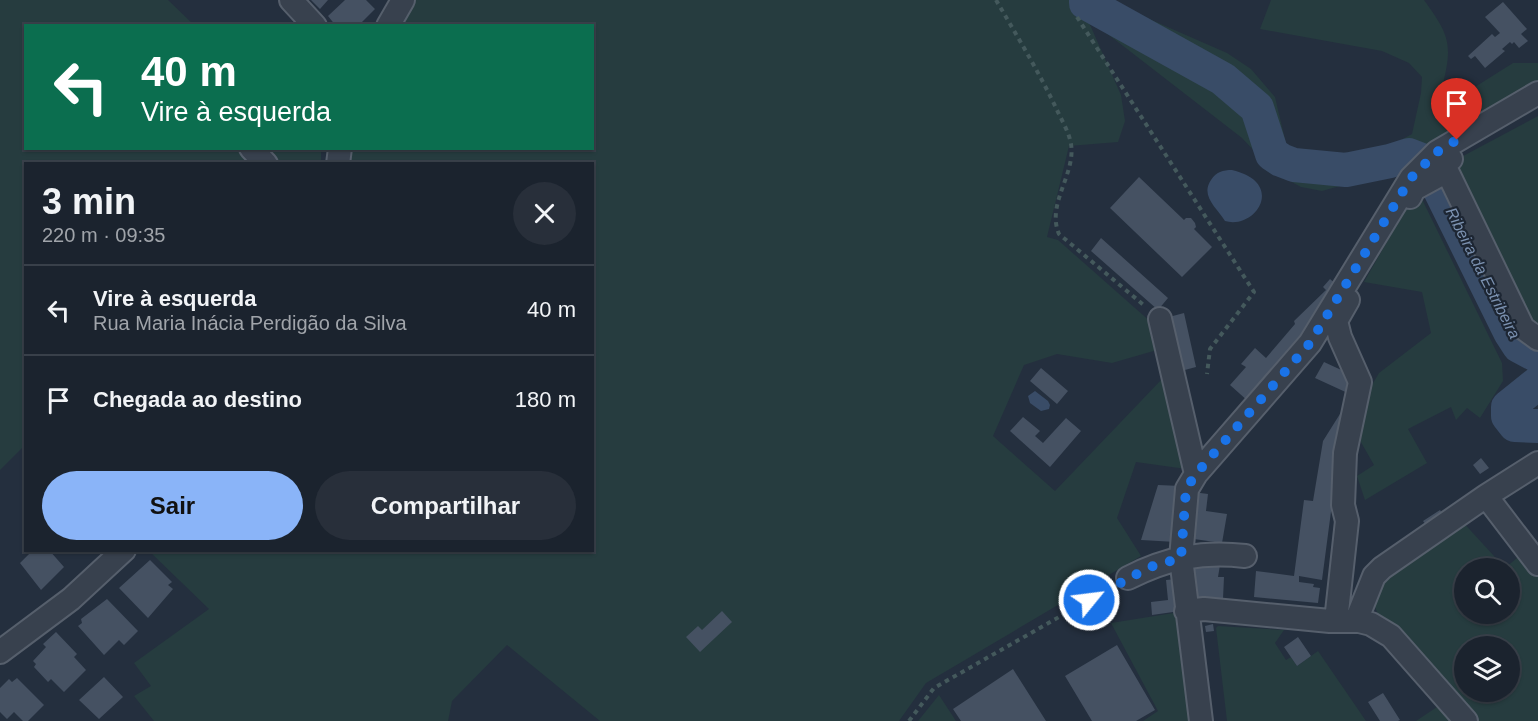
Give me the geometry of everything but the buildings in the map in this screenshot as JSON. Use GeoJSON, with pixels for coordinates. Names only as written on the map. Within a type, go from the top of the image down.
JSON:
{"type":"FeatureCollection","features":[{"type":"Feature","properties":{"kind":"street"},"geometry":{"type":"LineString","coordinates":[[291,0],[313,24]]}},
{"type":"Feature","properties":{"kind":"street"},"geometry":{"type":"LineString","coordinates":[[389,24],[403,0]]}},
{"type":"Feature","properties":{"kind":"street"},"geometry":{"type":"LineString","coordinates":[[1201,721],[1181,558],[1186,489],[1196,474],[1310,343],[1411,178],[1437,152],[1538,93]]}},
{"type":"Feature","properties":{"kind":"street"},"geometry":{"type":"LineString","coordinates":[[1538,111],[1445,162],[1447,171],[1523,328],[1538,339]]}},
{"type":"Feature","properties":{"kind":"street"},"geometry":{"type":"LineString","coordinates":[[253,150],[264,162]]}},
{"type":"Feature","properties":{"kind":"street"},"geometry":{"type":"LineString","coordinates":[[1346,621],[1347,521],[1343,504],[1345,453],[1360,382],[1340,337],[1336,321],[1414,189],[1447,171]]}},
{"type":"Feature","properties":{"kind":"street"},"geometry":{"type":"LineString","coordinates":[[1160,319],[1196,474]]}},
{"type":"Feature","properties":{"kind":"street"},"geometry":{"type":"LineString","coordinates":[[1346,621],[1374,576],[1382,568],[1538,463]]}},
{"type":"Feature","properties":{"kind":"street"},"geometry":{"type":"LineString","coordinates":[[1486,496],[1538,564]]}},
{"type":"Feature","properties":{"kind":"street"},"geometry":{"type":"LineString","coordinates":[[0,652],[71,599],[122,552]]}},
{"type":"Feature","properties":{"kind":"street"},"geometry":{"type":"LineString","coordinates":[[1128,578],[1150,567],[1181,558],[1221,553],[1245,556]]}},
{"type":"Feature","properties":{"kind":"street"},"geometry":{"type":"LineString","coordinates":[[1186,611],[1204,609],[1371,624],[1390,636],[1466,721]]}},
{"type":"Feature","properties":{"kind":"path"},"geometry":{"type":"LineString","coordinates":[[996,0],[1046,85],[1069,135],[1071,157],[1055,215],[1055,225],[1059,234],[1160,319]]}},
{"type":"Feature","properties":{"kind":"path"},"geometry":{"type":"LineString","coordinates":[[1077,17],[1254,292],[1210,349],[1207,374]]}},
{"type":"Feature","properties":{"kind":"path"},"geometry":{"type":"LineString","coordinates":[[909,721],[934,688],[952,676],[1128,578]]}},
{"type":"Feature","properties":{"kind":"green space"},"geometry":{"type":"Polygon","coordinates":[[[0,0],[168,0],[193,24],[24,24],[24,150],[321,150],[321,162],[24,162],[24,446],[0,470],[0,0]]]}},
{"type":"Feature","properties":{"kind":"green space"},"geometry":{"type":"Polygon","coordinates":[[[416,0],[1114,0],[1131,11],[1227,53],[1251,69],[1275,97],[1287,148],[1298,159],[1350,163],[1394,152],[1390,146],[1412,134],[1422,77],[1409,63],[1382,51],[1260,29],[1271,0],[1424,0],[1439,23],[1447,41],[1447,61],[1442,88],[1446,96],[1459,97],[1513,63],[1538,63],[1538,104],[1407,173],[1404,168],[1322,191],[1301,187],[1275,173],[1242,138],[1087,18],[1121,95],[1125,121],[1118,142],[1069,146],[1047,237],[1058,240],[1152,323],[1157,350],[1112,363],[1057,354],[1024,365],[993,436],[1055,491],[1162,379],[1186,469],[1136,462],[1117,518],[1141,556],[926,683],[899,721],[600,721],[507,645],[452,701],[448,721],[154,721],[134,696],[151,686],[134,663],[209,609],[150,552],[594,552],[594,162],[349,162],[350,150],[594,150],[594,24],[401,24],[416,0]]]}},
{"type":"Feature","properties":{"kind":"green space"},"geometry":{"type":"Polygon","coordinates":[[[1538,116],[1538,334],[1450,163],[1538,116]]]}},
{"type":"Feature","properties":{"kind":"green space"},"geometry":{"type":"Polygon","coordinates":[[[1417,189],[1502,363],[1503,381],[1480,418],[1467,408],[1456,420],[1451,407],[1408,429],[1427,463],[1365,500],[1357,476],[1374,465],[1358,437],[1365,397],[1379,373],[1431,333],[1422,292],[1364,282],[1417,189]]]}},
{"type":"Feature","properties":{"kind":"green space"},"geometry":{"type":"Polygon","coordinates":[[[1460,519],[1496,558],[1454,558],[1454,624],[1520,624],[1520,558],[1517,558],[1523,553],[1538,573],[1538,721],[1477,721],[1459,702],[1520,702],[1520,636],[1454,636],[1454,697],[1381,621],[1374,605],[1380,583],[1460,519]]]}},
{"type":"Feature","properties":{"kind":"green space"},"geometry":{"type":"Polygon","coordinates":[[[1180,612],[1194,721],[1143,721],[1158,711],[1111,623],[1180,612]]]}},
{"type":"Feature","properties":{"kind":"green space"},"geometry":{"type":"Polygon","coordinates":[[[1218,626],[1284,630],[1275,643],[1286,660],[1291,657],[1297,666],[1318,651],[1366,721],[1227,721],[1216,628],[1218,626]]]}},
{"type":"Feature","properties":{"kind":"green space"},"geometry":{"type":"Polygon","coordinates":[[[939,695],[956,721],[918,721],[939,695]]]}},
{"type":"Feature","properties":{"kind":"green space"},"geometry":{"type":"Polygon","coordinates":[[[1443,703],[1455,721],[1416,721],[1443,703]]]}},
{"type":"Feature","properties":{"kind":"water"},"geometry":{"type":"Polygon","coordinates":[[[1232,170],[1249,176],[1258,185],[1262,194],[1255,212],[1246,219],[1236,222],[1225,221],[1208,197],[1207,191],[1215,175],[1232,170]]]}},
{"type":"Feature","properties":{"kind":"water"},"geometry":{"type":"Polygon","coordinates":[[[1035,391],[1048,401],[1049,409],[1041,411],[1030,403],[1028,396],[1035,391]]]}},
{"type":"Feature","properties":{"kind":"waterway","name":"Ribeira da Estribeira"},"geometry":{"type":"LineString","coordinates":[[1086,0],[1086,3],[1223,79],[1257,108],[1272,154],[1281,160],[1294,165],[1346,170],[1409,155],[1422,160]]}},
{"type":"Feature","properties":{"kind":"waterway","name":"Ribeira da Estribeira"},"geometry":{"type":"LineString","coordinates":[[1436,182],[1510,332],[1519,346],[1538,356]]}},
{"type":"Feature","properties":{"kind":"waterway","name":"Ribeira da Estribeira"},"geometry":{"type":"LineString","coordinates":[[1538,383],[1508,407],[1508,416],[1515,425],[1538,426]]}},
{"type":"Feature","properties":{"kind":"route"},"geometry":{"type":"LineString","coordinates":[[1089,600],[1150,567],[1181,558],[1186,489],[1196,474],[1310,343],[1411,178],[1437,152],[1457,140]]}}]}
